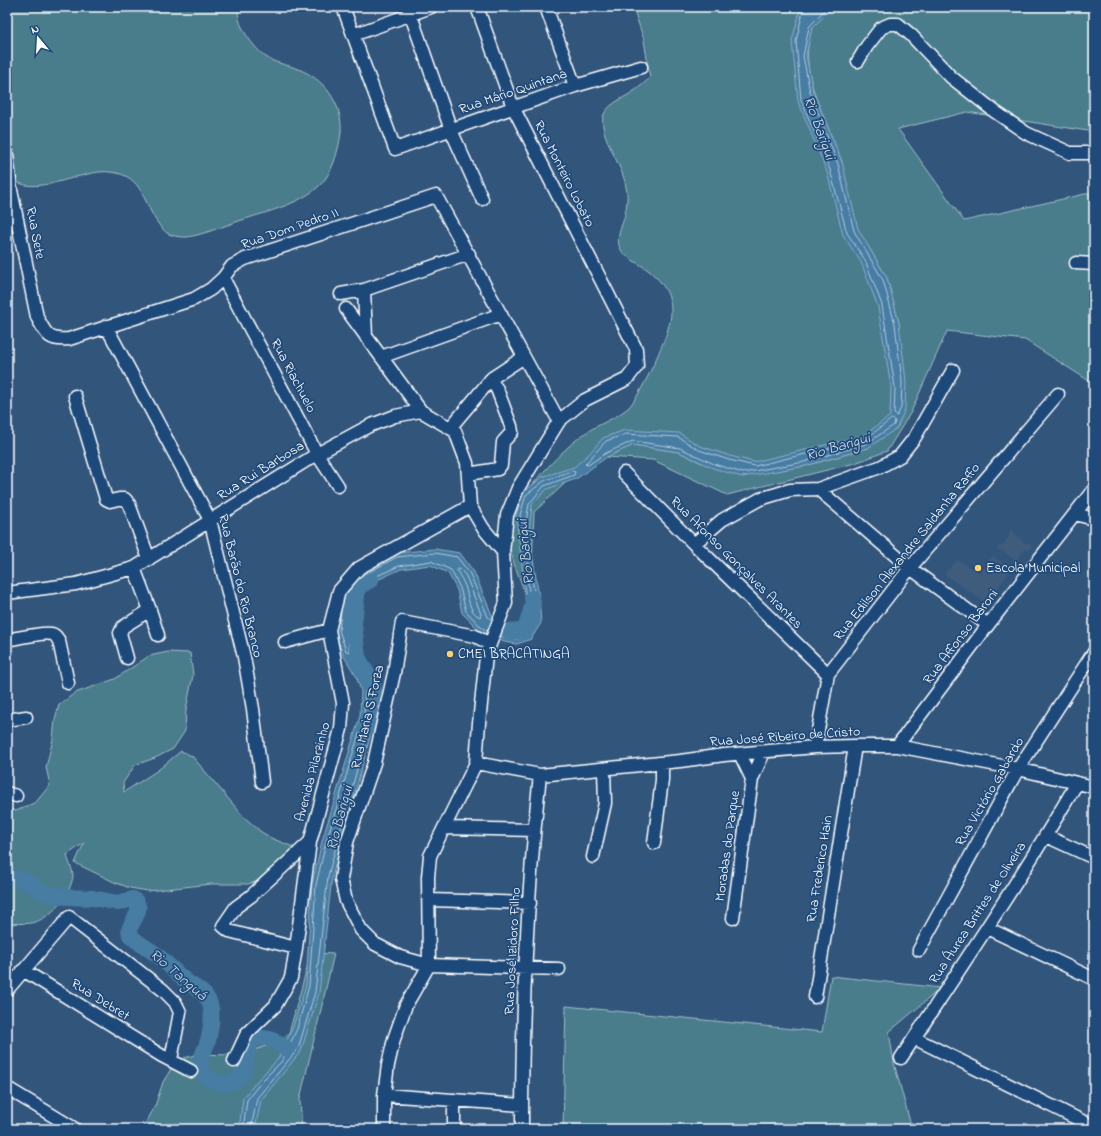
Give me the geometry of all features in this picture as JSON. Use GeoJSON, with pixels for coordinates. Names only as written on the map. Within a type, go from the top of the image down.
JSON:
{"type":"FeatureCollection","features":[{"type":"Feature","properties":{"kind":"street"},"geometry":{"type":"LineString","coordinates":[[343,7],[353,34],[409,10],[431,7]]}},
{"type":"Feature","properties":{"kind":"street","name":"Rua Monteiro Lobato"},"geometry":{"type":"LineString","coordinates":[[477,7],[513,107],[636,349],[637,366],[627,379],[585,400],[559,421]]}},
{"type":"Feature","properties":{"kind":"street"},"geometry":{"type":"LineString","coordinates":[[546,7],[575,86]]}},
{"type":"Feature","properties":{"kind":"street"},"geometry":{"type":"LineString","coordinates":[[409,10],[451,130],[482,199]]}},
{"type":"Feature","properties":{"kind":"street"},"geometry":{"type":"LineString","coordinates":[[858,62],[867,46],[881,28],[890,24],[898,24],[911,35],[951,77],[994,111],[1026,133],[1070,153],[1094,153]]}},
{"type":"Feature","properties":{"kind":"street","name":"Rua Mário Quintana"},"geometry":{"type":"LineString","coordinates":[[353,34],[395,150],[575,86],[641,67]]}},
{"type":"Feature","properties":{"kind":"street","name":"Rua Sete"},"geometry":{"type":"LineString","coordinates":[[7,154],[9,190],[37,317]]}},
{"type":"Feature","properties":{"kind":"street","name":"Rua Dom Pedro II"},"geometry":{"type":"LineString","coordinates":[[37,317],[46,334],[58,340],[69,339],[194,299],[211,289],[224,278],[232,266],[245,259],[436,196],[469,254]]}},
{"type":"Feature","properties":{"kind":"street"},"geometry":{"type":"LineString","coordinates":[[341,294],[364,290],[469,254],[559,421],[518,488],[506,515],[503,552],[506,603],[486,656],[476,763],[430,856],[428,877],[429,965],[406,1005],[394,1039],[388,1065],[384,1095],[384,1129]]}},
{"type":"Feature","properties":{"kind":"street"},"geometry":{"type":"LineString","coordinates":[[1076,263],[1094,264]]}},
{"type":"Feature","properties":{"kind":"street","name":"Rua Riachuelo"},"geometry":{"type":"LineString","coordinates":[[224,278],[318,454],[338,486]]}},
{"type":"Feature","properties":{"kind":"street"},"geometry":{"type":"LineString","coordinates":[[364,290],[366,337]]}},
{"type":"Feature","properties":{"kind":"street"},"geometry":{"type":"LineString","coordinates":[[346,309],[421,411],[455,431],[467,463],[470,506],[483,528],[503,552]]}},
{"type":"Feature","properties":{"kind":"street"},"geometry":{"type":"LineString","coordinates":[[381,357],[501,314]]}},
{"type":"Feature","properties":{"kind":"street","name":"Rua Barão do Rio Branco"},"geometry":{"type":"LineString","coordinates":[[106,326],[210,520],[244,657],[253,709],[262,782]]}},
{"type":"Feature","properties":{"kind":"street"},"geometry":{"type":"LineString","coordinates":[[450,428],[490,380],[524,357]]}},
{"type":"Feature","properties":{"kind":"street"},"geometry":{"type":"LineString","coordinates":[[694,544],[722,520],[760,499],[790,490],[818,489],[880,467],[900,456],[915,437],[953,370]]}},
{"type":"Feature","properties":{"kind":"street"},"geometry":{"type":"LineString","coordinates":[[468,474],[498,469],[501,465],[503,442],[512,432],[497,389],[490,380]]}},
{"type":"Feature","properties":{"kind":"street","name":"Rua Edilson Alexandre Saldanha Raffo"},"geometry":{"type":"LineString","coordinates":[[815,747],[828,674],[910,568],[1058,394]]}},
{"type":"Feature","properties":{"kind":"street"},"geometry":{"type":"LineString","coordinates":[[74,396],[106,499],[110,501],[120,499],[125,500],[129,504],[149,558]]}},
{"type":"Feature","properties":{"kind":"street","name":"Rua Rui Barbosa"},"geometry":{"type":"LineString","coordinates":[[7,593],[76,584],[134,568],[318,454],[369,426],[395,416],[421,411]]}},
{"type":"Feature","properties":{"kind":"street","name":"Rua Afonso Gonçalves Arantes"},"geometry":{"type":"LineString","coordinates":[[624,473],[694,544],[828,674]]}},
{"type":"Feature","properties":{"kind":"street"},"geometry":{"type":"LineString","coordinates":[[818,489],[910,568],[988,625]]}},
{"type":"Feature","properties":{"kind":"street","name":"Rua Affonso Baroni"},"geometry":{"type":"LineString","coordinates":[[897,746],[988,625],[1094,489]]}},
{"type":"Feature","properties":{"kind":"street","name":"Avenida Pilarzinho"},"geometry":{"type":"LineString","coordinates":[[234,1061],[247,1033],[275,1006],[291,978],[310,842],[341,729],[343,703],[329,630],[339,591],[359,568],[470,506]]}},
{"type":"Feature","properties":{"kind":"street"},"geometry":{"type":"LineString","coordinates":[[1074,514],[1094,519]]}},
{"type":"Feature","properties":{"kind":"street"},"geometry":{"type":"LineString","coordinates":[[134,568],[158,635]]}},
{"type":"Feature","properties":{"kind":"street"},"geometry":{"type":"LineString","coordinates":[[127,658],[120,633],[123,627],[150,610]]}},
{"type":"Feature","properties":{"kind":"street","name":"Rua Maria S Forza"},"geometry":{"type":"LineString","coordinates":[[429,965],[400,957],[375,944],[361,930],[346,901],[341,879],[347,842],[374,763],[394,673],[402,622],[475,636],[491,642]]}},
{"type":"Feature","properties":{"kind":"street"},"geometry":{"type":"LineString","coordinates":[[285,642],[329,630]]}},
{"type":"Feature","properties":{"kind":"street"},"geometry":{"type":"LineString","coordinates":[[7,640],[45,634],[52,634],[56,636],[59,641],[68,682]]}},
{"type":"Feature","properties":{"kind":"street","name":"Rua Victório Gabardo"},"geometry":{"type":"LineString","coordinates":[[919,950],[1018,769],[1094,652]]}},
{"type":"Feature","properties":{"kind":"street"},"geometry":{"type":"LineString","coordinates":[[7,720],[26,717]]}},
{"type":"Feature","properties":{"kind":"street","name":"Rua Frederico Hain"},"geometry":{"type":"LineString","coordinates":[[815,997],[855,746]]}},
{"type":"Feature","properties":{"kind":"street","name":"Rua José Ribeiro de Cristo"},"geometry":{"type":"LineString","coordinates":[[476,763],[540,775],[815,747],[897,746],[1018,769],[1094,787]]}},
{"type":"Feature","properties":{"kind":"street","name":"Moradas do Parque"},"geometry":{"type":"LineString","coordinates":[[733,918],[752,779],[764,752]]}},
{"type":"Feature","properties":{"kind":"street","name":"Moradas do Parque"},"geometry":{"type":"LineString","coordinates":[[740,754],[752,779]]}},
{"type":"Feature","properties":{"kind":"street"},"geometry":{"type":"LineString","coordinates":[[654,843],[662,780],[662,763]]}},
{"type":"Feature","properties":{"kind":"street"},"geometry":{"type":"LineString","coordinates":[[594,857],[605,803],[604,769]]}},
{"type":"Feature","properties":{"kind":"street","name":"Rua José Izidoro Filho"},"geometry":{"type":"LineString","coordinates":[[522,1129],[526,968],[534,830],[540,775]]}},
{"type":"Feature","properties":{"kind":"street","name":"Rua Áurea Brittes de Oliveira"},"geometry":{"type":"LineString","coordinates":[[901,1058],[1046,836],[1077,783]]}},
{"type":"Feature","properties":{"kind":"street"},"geometry":{"type":"LineString","coordinates":[[444,828],[534,830]]}},
{"type":"Feature","properties":{"kind":"street"},"geometry":{"type":"LineString","coordinates":[[1046,836],[1094,858]]}},
{"type":"Feature","properties":{"kind":"street"},"geometry":{"type":"LineString","coordinates":[[296,948],[229,931],[223,926],[236,907],[251,896],[310,842]]}},
{"type":"Feature","properties":{"kind":"street"},"geometry":{"type":"LineString","coordinates":[[429,900],[530,903]]}},
{"type":"Feature","properties":{"kind":"street"},"geometry":{"type":"LineString","coordinates":[[7,990],[69,917],[163,990],[175,1002],[180,1012],[166,1058]]}},
{"type":"Feature","properties":{"kind":"street"},"geometry":{"type":"LineString","coordinates":[[987,928],[1094,979]]}},
{"type":"Feature","properties":{"kind":"street"},"geometry":{"type":"LineString","coordinates":[[429,965],[559,969]]}},
{"type":"Feature","properties":{"kind":"street","name":"Rua Debret"},"geometry":{"type":"LineString","coordinates":[[23,970],[166,1058],[191,1071]]}},
{"type":"Feature","properties":{"kind":"street"},"geometry":{"type":"LineString","coordinates":[[914,1038],[1094,1127]]}},
{"type":"Feature","properties":{"kind":"street"},"geometry":{"type":"LineString","coordinates":[[7,1088],[75,1129]]}},
{"type":"Feature","properties":{"kind":"street"},"geometry":{"type":"LineString","coordinates":[[384,1095],[522,1105]]}},
{"type":"Feature","properties":{"kind":"street"},"geometry":{"type":"LineString","coordinates":[[454,1100],[454,1129]]}},
{"type":"Feature","properties":{"kind":"shaded area"},"geometry":{"type":"Polygon","coordinates":[[[7,7],[238,7],[239,19],[243,30],[260,52],[272,61],[298,69],[316,79],[330,93],[335,102],[341,121],[341,132],[337,153],[329,173],[321,184],[313,191],[303,198],[281,208],[205,233],[187,237],[175,236],[165,232],[154,217],[136,185],[130,179],[121,174],[98,172],[39,185],[26,185],[15,180],[7,170],[7,7]]]}},
{"type":"Feature","properties":{"kind":"shaded area"},"geometry":{"type":"Polygon","coordinates":[[[633,7],[804,7],[801,61],[815,96],[808,61],[808,44],[813,27],[833,7],[938,7],[975,11],[995,7],[1094,7],[1094,132],[967,112],[898,129],[964,221],[1094,192],[1094,384],[1025,340],[947,331],[911,412],[887,451],[855,463],[727,495],[653,460],[607,457],[633,445],[679,452],[702,463],[643,431],[574,475],[534,512],[532,569],[540,616],[534,634],[526,638],[524,625],[528,619],[528,605],[510,549],[509,539],[511,523],[516,509],[538,478],[567,448],[589,430],[623,412],[633,402],[645,383],[656,359],[670,320],[670,304],[661,282],[648,270],[626,256],[619,246],[618,241],[626,207],[627,190],[621,169],[604,133],[603,125],[603,117],[607,109],[636,90],[650,78],[644,40],[633,7]],[[868,246],[887,305],[890,376],[897,428],[899,323],[887,278],[868,246]],[[868,448],[756,474],[805,466],[868,448]]]}},
{"type":"Feature","properties":{"kind":"shaded area"},"geometry":{"type":"Polygon","coordinates":[[[1011,530],[1014,531],[1015,535],[1025,543],[1030,543],[1032,547],[1029,550],[1025,549],[1016,563],[1002,551],[998,550],[998,547],[1003,545],[1009,537],[1009,532],[1011,530]]]}},
{"type":"Feature","properties":{"kind":"shaded area"},"geometry":{"type":"Polygon","coordinates":[[[993,556],[1011,570],[986,603],[944,574],[957,560],[980,573],[993,556]]]}},
{"type":"Feature","properties":{"kind":"shaded area"},"geometry":{"type":"Polygon","coordinates":[[[168,652],[190,653],[193,675],[186,710],[185,731],[173,749],[155,758],[135,765],[123,783],[124,792],[158,770],[181,751],[192,756],[244,817],[260,831],[271,838],[293,847],[299,858],[270,878],[248,884],[211,884],[148,891],[130,888],[114,882],[75,863],[84,843],[67,855],[73,876],[69,890],[60,904],[48,915],[35,922],[7,925],[7,809],[16,811],[36,802],[50,785],[46,767],[59,705],[75,693],[115,679],[149,656],[168,652]]]}},
{"type":"Feature","properties":{"kind":"shaded area"},"geometry":{"type":"Polygon","coordinates":[[[311,953],[334,954],[300,1099],[302,1129],[141,1129],[155,1106],[163,1082],[171,1069],[184,1058],[199,1054],[231,1055],[249,1052],[277,1042],[289,1033],[311,953]]]}},
{"type":"Feature","properties":{"kind":"shaded area"},"geometry":{"type":"Polygon","coordinates":[[[831,976],[941,988],[889,1032],[894,1063],[910,1122],[927,1129],[563,1129],[566,1006],[822,1032],[831,976]]]}},
{"type":"Feature","properties":{"kind":"water"},"geometry":{"type":"Polygon","coordinates":[[[801,7],[833,7],[812,28],[806,55],[813,91],[842,162],[858,229],[887,278],[899,323],[906,381],[905,409],[897,428],[868,448],[805,466],[742,477],[713,468],[679,452],[633,445],[607,457],[576,479],[547,489],[532,505],[529,533],[539,597],[541,623],[531,639],[517,644],[504,642],[480,631],[462,613],[457,590],[448,573],[430,565],[401,569],[373,582],[358,593],[352,620],[354,656],[374,691],[375,719],[332,877],[319,993],[301,1051],[261,1100],[255,1129],[239,1129],[243,1098],[278,1059],[293,1027],[306,985],[312,884],[322,841],[360,716],[361,691],[356,676],[343,655],[335,631],[337,607],[345,589],[359,573],[396,553],[435,549],[460,553],[474,572],[492,615],[513,629],[529,624],[516,515],[523,493],[542,477],[574,467],[589,454],[603,438],[625,430],[679,433],[700,446],[754,462],[863,436],[890,416],[891,387],[878,307],[861,262],[843,235],[827,172],[798,101],[792,41],[801,7]]]}},
{"type":"Feature","properties":{"kind":"waterway","name":"Rio Barigui"},"geometry":{"type":"LineString","coordinates":[[366,729],[376,707],[373,684],[358,657],[354,624],[358,587],[371,580]]}},
{"type":"Feature","properties":{"kind":"waterway","name":"Rio Barigui"},"geometry":{"type":"LineString","coordinates":[[508,631],[512,632],[525,630],[533,603],[532,598]]}},
{"type":"Feature","properties":{"kind":"waterway","name":"Rio Tanguá"},"geometry":{"type":"LineString","coordinates":[[7,877],[24,880],[48,894],[67,897],[93,898],[118,903],[133,899],[137,903],[138,910],[129,930],[130,935],[203,993],[210,1004],[212,1016],[209,1037],[200,1061],[200,1067],[202,1072],[213,1081],[226,1084],[239,1077],[245,1069],[248,1049],[254,1040],[260,1038],[269,1039],[287,1049]]}},
{"type":"Feature","properties":{"kind":"place","name":"Escola Municipal"},"geometry":{"type":"Point","coordinates":[978,568]}},
{"type":"Feature","properties":{"kind":"place","name":"CMEI BRACATINGA"},"geometry":{"type":"Point","coordinates":[450,654]}}]}
